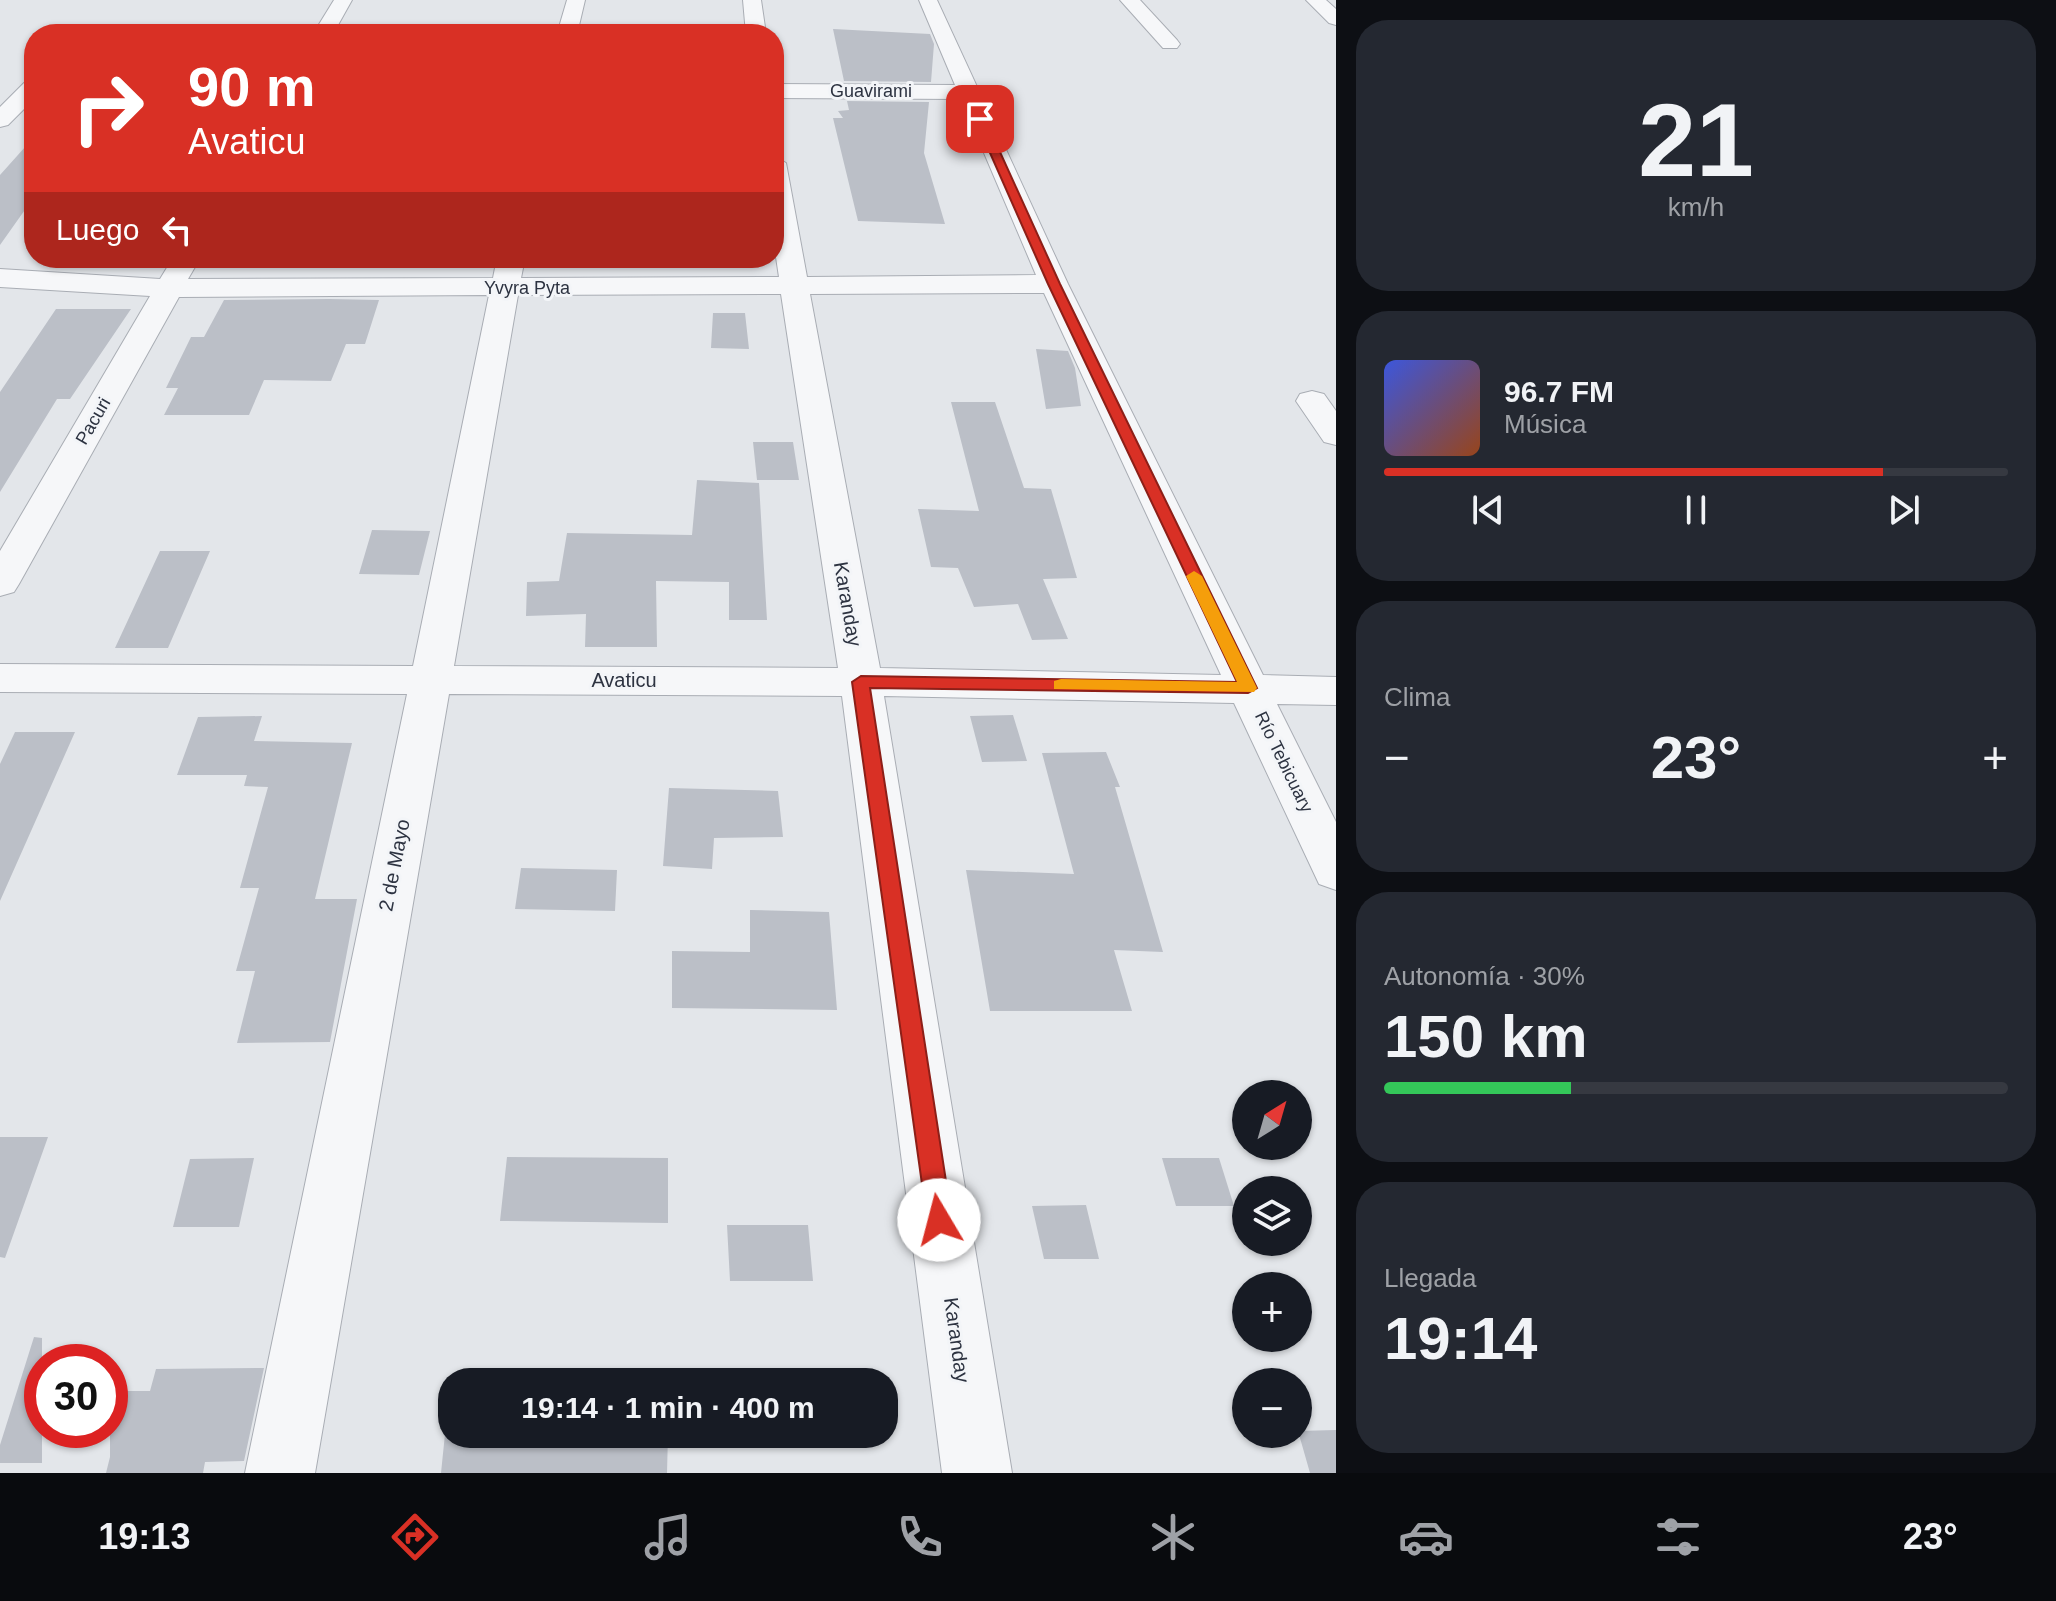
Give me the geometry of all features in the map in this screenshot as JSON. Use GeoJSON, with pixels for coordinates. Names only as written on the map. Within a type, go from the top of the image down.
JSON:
{"type":"FeatureCollection","features":[{"type":"Feature","properties":{"kind":"street"},"geometry":{"type":"LineString","coordinates":[[329,24],[343,0]]}},
{"type":"Feature","properties":{"kind":"street"},"geometry":{"type":"LineString","coordinates":[[570,24],[576,0]]}},
{"type":"Feature","properties":{"kind":"street"},"geometry":{"type":"LineString","coordinates":[[752,0],[755,24]]}},
{"type":"Feature","properties":{"kind":"street","name":"Río Tebicuary"},"geometry":{"type":"LineString","coordinates":[[928,0],[1054,284],[1336,871]]}},
{"type":"Feature","properties":{"kind":"street"},"geometry":{"type":"LineString","coordinates":[[1129,0],[1170,44]]}},
{"type":"Feature","properties":{"kind":"street"},"geometry":{"type":"LineString","coordinates":[[1315,0],[1336,19]]}},
{"type":"Feature","properties":{"kind":"street"},"geometry":{"type":"LineString","coordinates":[[0,88],[24,88]]}},
{"type":"Feature","properties":{"kind":"street","name":"Guavirami"},"geometry":{"type":"LineString","coordinates":[[784,91],[968,92]]}},
{"type":"Feature","properties":{"kind":"street"},"geometry":{"type":"LineString","coordinates":[[0,120],[24,97]]}},
{"type":"Feature","properties":{"kind":"street","name":"Karanday"},"geometry":{"type":"LineString","coordinates":[[784,226],[861,682],[977,1473]]}},
{"type":"Feature","properties":{"kind":"street","name":"Pacuri"},"geometry":{"type":"LineString","coordinates":[[0,584],[181,268]]}},
{"type":"Feature","properties":{"kind":"street","name":"Yvyra Pyta"},"geometry":{"type":"LineString","coordinates":[[0,278],[169,288],[507,273],[794,288],[1054,284]]}},
{"type":"Feature","properties":{"kind":"street","name":"2 de Mayo"},"geometry":{"type":"LineString","coordinates":[[280,1473],[507,273]]}},
{"type":"Feature","properties":{"kind":"street"},"geometry":{"type":"LineString","coordinates":[[1312,401],[1336,435]]}},
{"type":"Feature","properties":{"kind":"street","name":"Avaticu"},"geometry":{"type":"LineString","coordinates":[[0,678],[861,682],[1336,691]]}},
{"type":"Feature","properties":{"kind":"building"},"geometry":{"type":"Polygon","coordinates":[[[833,29],[930,34],[934,44],[931,82],[844,81],[833,29]]]}},
{"type":"Feature","properties":{"kind":"building"},"geometry":{"type":"Polygon","coordinates":[[[847,101],[929,102],[924,153],[945,224],[858,221],[833,118],[843,118],[838,111],[849,110],[847,101]]]}},
{"type":"Feature","properties":{"kind":"building"},"geometry":{"type":"Polygon","coordinates":[[[24,148],[24,211],[0,245],[0,175],[24,148]]]}},
{"type":"Feature","properties":{"kind":"building"},"geometry":{"type":"Polygon","coordinates":[[[224,300],[379,300],[365,344],[346,344],[331,381],[264,380],[249,415],[164,415],[178,388],[166,388],[191,337],[204,337],[224,300]]]}},
{"type":"Feature","properties":{"kind":"building"},"geometry":{"type":"Polygon","coordinates":[[[56,309],[131,309],[70,399],[57,399],[0,492],[0,392],[56,309]]]}},
{"type":"Feature","properties":{"kind":"building"},"geometry":{"type":"Polygon","coordinates":[[[713,313],[745,313],[749,349],[711,348],[713,313]]]}},
{"type":"Feature","properties":{"kind":"building"},"geometry":{"type":"Polygon","coordinates":[[[1036,349],[1068,351],[1075,368],[1081,406],[1046,409],[1036,349]]]}},
{"type":"Feature","properties":{"kind":"building"},"geometry":{"type":"Polygon","coordinates":[[[951,402],[995,402],[1024,488],[1051,489],[1077,578],[1043,579],[1068,639],[1032,640],[1018,604],[974,607],[958,568],[931,567],[918,509],[979,511],[951,402]]]}},
{"type":"Feature","properties":{"kind":"building"},"geometry":{"type":"Polygon","coordinates":[[[753,442],[793,442],[799,480],[757,480],[753,442]]]}},
{"type":"Feature","properties":{"kind":"building"},"geometry":{"type":"Polygon","coordinates":[[[697,480],[759,483],[767,620],[729,620],[729,582],[656,581],[657,647],[585,647],[586,614],[526,616],[527,582],[559,581],[567,533],[692,535],[697,480]]]}},
{"type":"Feature","properties":{"kind":"building"},"geometry":{"type":"Polygon","coordinates":[[[372,530],[430,531],[419,575],[359,574],[372,530]]]}},
{"type":"Feature","properties":{"kind":"building"},"geometry":{"type":"Polygon","coordinates":[[[160,551],[210,551],[168,648],[115,648],[160,551]]]}},
{"type":"Feature","properties":{"kind":"building"},"geometry":{"type":"Polygon","coordinates":[[[1013,715],[1027,761],[982,762],[970,716],[1013,715]]]}},
{"type":"Feature","properties":{"kind":"building"},"geometry":{"type":"Polygon","coordinates":[[[262,716],[254,741],[352,743],[315,899],[357,899],[330,1042],[237,1043],[255,971],[236,971],[259,888],[240,888],[268,787],[244,786],[247,775],[177,775],[198,717],[262,716]]]}},
{"type":"Feature","properties":{"kind":"building"},"geometry":{"type":"Polygon","coordinates":[[[15,732],[75,732],[0,901],[0,764],[15,732]]]}},
{"type":"Feature","properties":{"kind":"building"},"geometry":{"type":"Polygon","coordinates":[[[1106,752],[1120,787],[1115,787],[1163,952],[1114,950],[1132,1011],[990,1011],[966,870],[1074,874],[1042,753],[1106,752]]]}},
{"type":"Feature","properties":{"kind":"building"},"geometry":{"type":"Polygon","coordinates":[[[669,788],[778,791],[783,837],[714,838],[712,869],[663,866],[669,788]]]}},
{"type":"Feature","properties":{"kind":"building"},"geometry":{"type":"Polygon","coordinates":[[[521,868],[617,870],[615,911],[515,909],[521,868]]]}},
{"type":"Feature","properties":{"kind":"building"},"geometry":{"type":"Polygon","coordinates":[[[750,910],[829,912],[837,1010],[672,1008],[672,951],[750,952],[750,910]]]}},
{"type":"Feature","properties":{"kind":"building"},"geometry":{"type":"Polygon","coordinates":[[[0,1137],[48,1137],[5,1258],[0,1257],[0,1137]]]}},
{"type":"Feature","properties":{"kind":"building"},"geometry":{"type":"Polygon","coordinates":[[[507,1157],[668,1158],[668,1223],[500,1221],[507,1157]]]}},
{"type":"Feature","properties":{"kind":"building"},"geometry":{"type":"Polygon","coordinates":[[[254,1158],[239,1227],[173,1227],[190,1159],[254,1158]]]}},
{"type":"Feature","properties":{"kind":"building"},"geometry":{"type":"Polygon","coordinates":[[[1162,1158],[1219,1158],[1232,1206],[1176,1206],[1162,1158]]]}},
{"type":"Feature","properties":{"kind":"building"},"geometry":{"type":"Polygon","coordinates":[[[1086,1205],[1099,1259],[1044,1259],[1032,1206],[1086,1205]]]}},
{"type":"Feature","properties":{"kind":"building"},"geometry":{"type":"Polygon","coordinates":[[[727,1225],[808,1225],[813,1281],[730,1281],[727,1225]]]}},
{"type":"Feature","properties":{"kind":"building"},"geometry":{"type":"Polygon","coordinates":[[[34,1337],[42,1338],[42,1344],[32,1344],[34,1337]]]}},
{"type":"Feature","properties":{"kind":"building"},"geometry":{"type":"Polygon","coordinates":[[[264,1368],[244,1461],[205,1462],[203,1473],[106,1473],[110,1448],[128,1448],[128,1391],[150,1391],[156,1369],[264,1368]]]}},
{"type":"Feature","properties":{"kind":"building"},"geometry":{"type":"Polygon","coordinates":[[[24,1369],[24,1448],[42,1448],[42,1463],[0,1463],[0,1445],[24,1369]]]}},
{"type":"Feature","properties":{"kind":"building"},"geometry":{"type":"Polygon","coordinates":[[[1336,1430],[1336,1473],[1310,1473],[1303,1448],[1312,1448],[1312,1431],[1336,1430]]]}},
{"type":"Feature","properties":{"kind":"building"},"geometry":{"type":"Polygon","coordinates":[[[444,1448],[668,1448],[667,1473],[441,1473],[444,1448]]]}},
{"type":"Feature","properties":{"kind":"slow traffic"},"geometry":{"type":"LineString","coordinates":[[1061,685],[1248,688],[1194,576]]}},
{"type":"Feature","properties":{"kind":"route"},"geometry":{"type":"LineString","coordinates":[[939,1220],[861,682],[1248,688],[1054,284],[980,119]]}}]}
